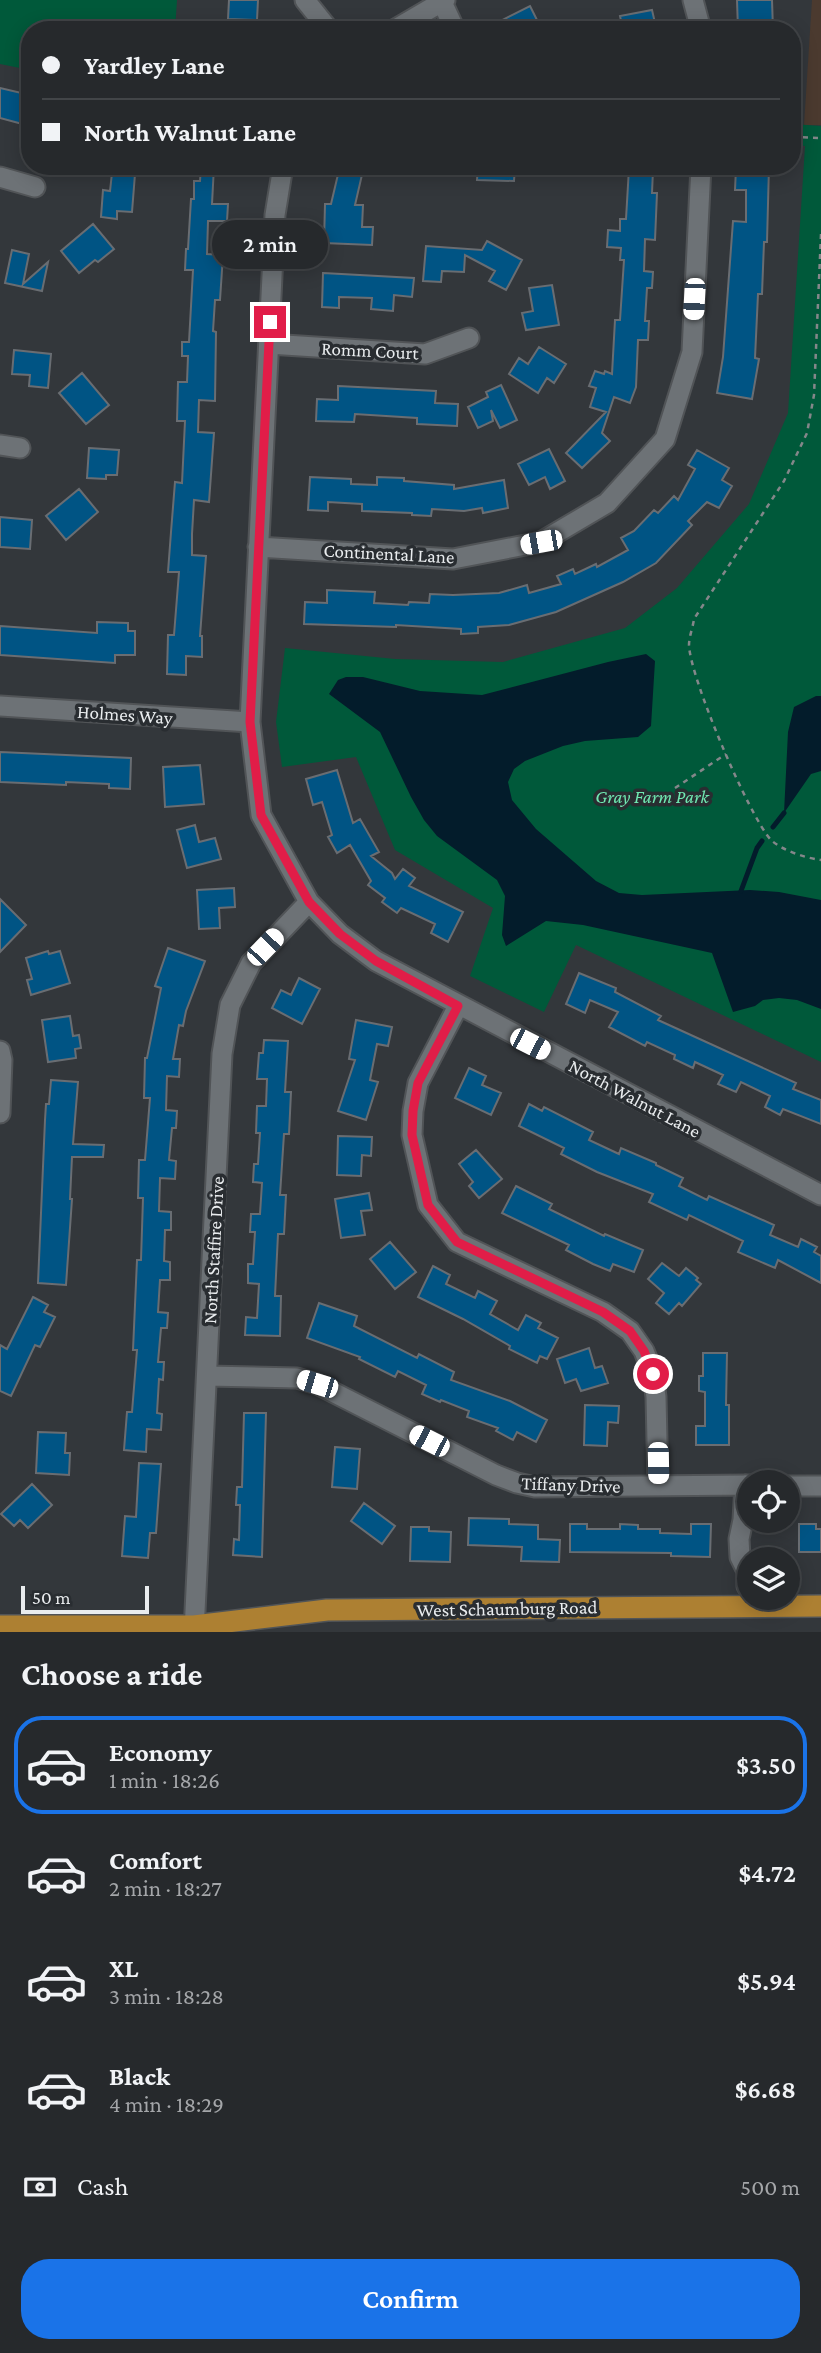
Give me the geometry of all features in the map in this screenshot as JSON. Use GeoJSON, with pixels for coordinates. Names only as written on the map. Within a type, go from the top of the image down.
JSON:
{"type":"FeatureCollection","features":[{"type":"Feature","properties":{"kind":"main road","name":"West Schaumburg Road"},"geometry":{"type":"LineString","coordinates":[[194,1629],[327,1610],[821,1605]]}},
{"type":"Feature","properties":{"kind":"main road","name":"West Schaumburg Road"},"geometry":{"type":"LineString","coordinates":[[0,1626],[232,1632]]}},
{"type":"Feature","properties":{"kind":"street"},"geometry":{"type":"LineString","coordinates":[[305,0],[322,21]]}},
{"type":"Feature","properties":{"kind":"street"},"geometry":{"type":"LineString","coordinates":[[693,0],[699,21]]}},
{"type":"Feature","properties":{"kind":"street"},"geometry":{"type":"LineString","coordinates":[[410,21],[444,1],[452,21]]}},
{"type":"Feature","properties":{"kind":"street","name":"North Walnut Lane"},"geometry":{"type":"LineString","coordinates":[[282,175],[275,215],[250,722],[261,815],[309,902],[340,934],[376,961],[821,1195]]}},
{"type":"Feature","properties":{"kind":"street","name":"Continental Lane"},"geometry":{"type":"LineString","coordinates":[[258,547],[453,559],[541,542],[607,503],[665,439],[692,352],[701,175]]}},
{"type":"Feature","properties":{"kind":"street"},"geometry":{"type":"LineString","coordinates":[[0,177],[35,187]]}},
{"type":"Feature","properties":{"kind":"street","name":"Romm Court"},"geometry":{"type":"LineString","coordinates":[[269,344],[425,354],[469,338]]}},
{"type":"Feature","properties":{"kind":"street"},"geometry":{"type":"LineString","coordinates":[[0,445],[20,448]]}},
{"type":"Feature","properties":{"kind":"street","name":"Holmes Way"},"geometry":{"type":"LineString","coordinates":[[0,705],[250,722]]}},
{"type":"Feature","properties":{"kind":"street","name":"North Staffire Drive"},"geometry":{"type":"LineString","coordinates":[[194,1629],[222,1055],[230,1005],[251,963],[309,902]]}},
{"type":"Feature","properties":{"kind":"street"},"geometry":{"type":"LineString","coordinates":[[458,1006],[418,1083],[413,1111],[412,1135],[428,1205],[457,1242],[603,1312],[630,1331],[644,1351],[653,1374],[658,1485]]}},
{"type":"Feature","properties":{"kind":"street"},"geometry":{"type":"LineString","coordinates":[[0,1051],[0,1113]]}},
{"type":"Feature","properties":{"kind":"street","name":"Tiffany Drive"},"geometry":{"type":"LineString","coordinates":[[207,1376],[297,1378],[317,1384],[496,1475],[535,1487],[737,1485]]}},
{"type":"Feature","properties":{"kind":"street"},"geometry":{"type":"LineString","coordinates":[[800,1486],[821,1486]]}},
{"type":"Feature","properties":{"kind":"path"},"geometry":{"type":"LineString","coordinates":[[801,137],[821,138]]}},
{"type":"Feature","properties":{"kind":"path"},"geometry":{"type":"LineString","coordinates":[[821,234],[814,395],[807,433],[784,481],[694,619],[690,645],[696,677],[726,754],[751,808],[771,839],[782,847],[821,860]]}},
{"type":"Feature","properties":{"kind":"path"},"geometry":{"type":"LineString","coordinates":[[675,788],[726,754]]}},
{"type":"Feature","properties":{"kind":"shaded area"},"geometry":{"type":"Polygon","coordinates":[[[812,0],[821,0],[821,125],[804,125],[812,0]]]}},
{"type":"Feature","properties":{"kind":"green space"},"geometry":{"type":"Polygon","coordinates":[[[0,0],[177,0],[176,21],[21,21],[21,68],[0,64],[0,0]]]}},
{"type":"Feature","properties":{"kind":"green space","name":"Gray Farm Park"},"geometry":{"type":"Polygon","coordinates":[[[801,125],[821,126],[821,1062],[576,945],[544,1012],[470,976],[493,908],[395,850],[356,757],[282,767],[276,722],[285,648],[395,659],[503,662],[625,628],[677,588],[749,504],[788,413],[805,146],[801,146],[801,125]]]}},
{"type":"Feature","properties":{"kind":"water"},"geometry":{"type":"Polygon","coordinates":[[[646,654],[655,661],[651,726],[638,737],[585,741],[563,746],[525,761],[514,769],[508,782],[512,800],[536,829],[596,881],[619,893],[642,895],[750,890],[821,900],[821,1009],[797,1000],[779,998],[763,1000],[755,1006],[733,1012],[712,953],[583,925],[546,921],[506,946],[502,935],[505,896],[497,880],[437,836],[411,797],[380,732],[329,694],[338,680],[363,677],[420,691],[482,695],[646,654]]]}},
{"type":"Feature","properties":{"kind":"water"},"geometry":{"type":"Polygon","coordinates":[[[821,696],[821,771],[811,774],[784,813],[788,732],[794,707],[821,696]]]}},
{"type":"Feature","properties":{"kind":"building"},"geometry":{"type":"Polygon","coordinates":[[[229,0],[258,0],[257,20],[228,19],[229,0]]]}},
{"type":"Feature","properties":{"kind":"building"},"geometry":{"type":"Polygon","coordinates":[[[737,0],[772,0],[773,21],[738,21],[737,0]]]}},
{"type":"Feature","properties":{"kind":"building"},"geometry":{"type":"Polygon","coordinates":[[[530,6],[538,21],[501,21],[530,6]]]}},
{"type":"Feature","properties":{"kind":"building"},"geometry":{"type":"Polygon","coordinates":[[[652,10],[655,21],[621,21],[620,16],[652,10]]]}},
{"type":"Feature","properties":{"kind":"building"},"geometry":{"type":"Polygon","coordinates":[[[0,88],[21,93],[21,124],[0,118],[0,88]]]}},
{"type":"Feature","properties":{"kind":"building"},"geometry":{"type":"Polygon","coordinates":[[[112,175],[135,175],[132,212],[117,211],[117,219],[101,217],[103,190],[110,191],[112,175]]]}},
{"type":"Feature","properties":{"kind":"building"},"geometry":{"type":"Polygon","coordinates":[[[200,175],[214,175],[212,204],[228,204],[227,221],[208,221],[207,254],[223,255],[220,300],[215,300],[213,331],[216,332],[215,401],[199,400],[198,432],[214,433],[209,502],[194,500],[192,534],[192,555],[206,556],[200,636],[202,657],[186,656],[186,675],[167,674],[168,635],[174,635],[179,572],[168,572],[175,482],[182,483],[185,421],[177,421],[178,382],[187,382],[188,356],[182,356],[182,342],[189,342],[193,270],[185,270],[186,249],[191,199],[194,199],[194,181],[200,181],[200,175]]]}},
{"type":"Feature","properties":{"kind":"building"},"geometry":{"type":"Polygon","coordinates":[[[338,175],[362,175],[355,205],[363,205],[362,227],[373,227],[372,245],[324,243],[325,204],[331,204],[338,175]]]}},
{"type":"Feature","properties":{"kind":"building"},"geometry":{"type":"Polygon","coordinates":[[[477,175],[514,175],[514,181],[477,180],[477,175]]]}},
{"type":"Feature","properties":{"kind":"building"},"geometry":{"type":"Polygon","coordinates":[[[629,175],[653,175],[652,193],[657,193],[655,240],[645,239],[644,271],[653,272],[652,288],[647,288],[645,321],[649,321],[648,340],[638,340],[636,387],[630,403],[614,397],[602,433],[610,441],[582,468],[566,453],[606,412],[590,407],[596,388],[589,386],[595,371],[612,374],[615,320],[620,320],[624,260],[620,260],[621,248],[607,247],[608,230],[620,231],[620,219],[626,219],[629,175]]]}},
{"type":"Feature","properties":{"kind":"building"},"geometry":{"type":"Polygon","coordinates":[[[736,175],[769,175],[767,242],[764,242],[762,294],[758,294],[755,358],[759,359],[752,399],[717,393],[723,357],[733,221],[746,222],[746,190],[735,190],[736,175]]]}},
{"type":"Feature","properties":{"kind":"building"},"geometry":{"type":"Polygon","coordinates":[[[93,224],[114,249],[79,273],[61,251],[93,224]]]}},
{"type":"Feature","properties":{"kind":"building"},"geometry":{"type":"Polygon","coordinates":[[[487,241],[522,260],[506,290],[489,281],[495,271],[465,255],[464,272],[442,271],[441,282],[423,281],[426,246],[482,250],[487,241]]]}},
{"type":"Feature","properties":{"kind":"building"},"geometry":{"type":"Polygon","coordinates":[[[12,250],[29,254],[23,284],[48,262],[42,291],[5,283],[12,250]]]}},
{"type":"Feature","properties":{"kind":"building"},"geometry":{"type":"Polygon","coordinates":[[[323,273],[414,278],[412,297],[394,295],[393,311],[371,309],[372,298],[339,297],[339,308],[322,307],[323,273]]]}},
{"type":"Feature","properties":{"kind":"building"},"geometry":{"type":"Polygon","coordinates":[[[552,285],[559,325],[526,330],[522,313],[533,311],[529,288],[552,285]]]}},
{"type":"Feature","properties":{"kind":"building"},"geometry":{"type":"Polygon","coordinates":[[[539,347],[566,364],[554,383],[547,378],[538,393],[509,374],[519,358],[528,364],[539,347]]]}},
{"type":"Feature","properties":{"kind":"building"},"geometry":{"type":"Polygon","coordinates":[[[14,350],[51,354],[48,388],[29,386],[30,375],[12,374],[14,350]]]}},
{"type":"Feature","properties":{"kind":"building"},"geometry":{"type":"Polygon","coordinates":[[[82,373],[109,405],[86,424],[59,393],[82,373]]]}},
{"type":"Feature","properties":{"kind":"building"},"geometry":{"type":"Polygon","coordinates":[[[501,385],[517,420],[500,428],[491,410],[493,421],[478,428],[468,407],[488,397],[486,392],[501,385]]]}},
{"type":"Feature","properties":{"kind":"building"},"geometry":{"type":"Polygon","coordinates":[[[338,386],[436,391],[435,403],[458,404],[457,426],[417,424],[417,418],[355,414],[354,422],[316,421],[317,399],[338,400],[338,386]]]}},
{"type":"Feature","properties":{"kind":"building"},"geometry":{"type":"Polygon","coordinates":[[[89,448],[119,450],[117,475],[106,475],[106,479],[87,478],[89,448]]]}},
{"type":"Feature","properties":{"kind":"building"},"geometry":{"type":"Polygon","coordinates":[[[549,449],[565,481],[550,489],[545,477],[529,485],[518,464],[549,449]]]}},
{"type":"Feature","properties":{"kind":"building"},"geometry":{"type":"Polygon","coordinates":[[[697,450],[729,468],[722,480],[732,486],[719,508],[707,502],[688,521],[692,525],[656,563],[623,582],[556,612],[509,625],[478,627],[478,633],[461,634],[461,629],[304,624],[305,602],[327,603],[327,590],[375,592],[374,603],[408,605],[409,602],[429,603],[430,594],[499,593],[527,585],[529,593],[561,584],[557,576],[573,569],[575,574],[596,564],[597,567],[628,550],[621,538],[634,531],[654,510],[658,513],[674,496],[678,500],[695,469],[688,465],[697,450]]]}},
{"type":"Feature","properties":{"kind":"building"},"geometry":{"type":"Polygon","coordinates":[[[310,477],[351,479],[351,484],[377,485],[377,477],[404,478],[404,481],[454,485],[454,489],[504,480],[508,508],[483,513],[482,508],[464,511],[432,509],[431,516],[362,511],[362,504],[328,502],[328,511],[308,510],[310,477]]]}},
{"type":"Feature","properties":{"kind":"building"},"geometry":{"type":"Polygon","coordinates":[[[79,489],[98,512],[66,540],[46,516],[79,489]]]}},
{"type":"Feature","properties":{"kind":"building"},"geometry":{"type":"Polygon","coordinates":[[[0,517],[32,520],[30,549],[0,547],[0,517]]]}},
{"type":"Feature","properties":{"kind":"building"},"geometry":{"type":"Polygon","coordinates":[[[97,622],[128,623],[128,631],[135,631],[135,655],[115,655],[115,663],[0,655],[0,626],[97,633],[97,622]]]}},
{"type":"Feature","properties":{"kind":"building"},"geometry":{"type":"Polygon","coordinates":[[[0,752],[131,758],[130,789],[109,788],[109,784],[0,782],[0,752]]]}},
{"type":"Feature","properties":{"kind":"building"},"geometry":{"type":"Polygon","coordinates":[[[200,765],[204,804],[165,807],[163,767],[200,765]]]}},
{"type":"Feature","properties":{"kind":"building"},"geometry":{"type":"Polygon","coordinates":[[[337,770],[353,823],[360,819],[379,852],[371,856],[392,873],[395,879],[403,869],[415,878],[409,886],[463,912],[448,942],[431,933],[435,924],[401,908],[397,913],[382,902],[385,898],[368,885],[371,881],[350,845],[337,853],[328,837],[332,835],[322,802],[313,805],[306,779],[337,770]]]}},
{"type":"Feature","properties":{"kind":"building"},"geometry":{"type":"Polygon","coordinates":[[[195,825],[199,842],[215,838],[221,859],[187,868],[177,830],[195,825]]]}},
{"type":"Feature","properties":{"kind":"building"},"geometry":{"type":"Polygon","coordinates":[[[234,888],[235,907],[219,908],[220,928],[199,929],[197,890],[234,888]]]}},
{"type":"Feature","properties":{"kind":"building"},"geometry":{"type":"Polygon","coordinates":[[[0,899],[26,925],[0,952],[0,899]]]}},
{"type":"Feature","properties":{"kind":"building"},"geometry":{"type":"Polygon","coordinates":[[[168,948],[205,961],[183,1026],[179,1025],[173,1059],[180,1059],[179,1077],[167,1076],[166,1110],[177,1111],[176,1128],[172,1128],[169,1160],[176,1161],[175,1179],[160,1178],[159,1211],[171,1212],[171,1230],[165,1230],[164,1261],[170,1262],[170,1280],[160,1280],[158,1312],[168,1313],[167,1328],[161,1328],[158,1362],[164,1362],[163,1380],[159,1379],[157,1413],[162,1414],[161,1430],[147,1429],[146,1452],[124,1450],[127,1412],[132,1412],[137,1350],[133,1350],[143,1198],[138,1198],[139,1160],[145,1160],[150,1098],[144,1098],[145,1058],[161,988],[155,986],[168,948]]]}},
{"type":"Feature","properties":{"kind":"building"},"geometry":{"type":"Polygon","coordinates":[[[48,951],[49,954],[60,951],[70,983],[31,995],[27,980],[32,979],[26,958],[48,951]]]}},
{"type":"Feature","properties":{"kind":"building"},"geometry":{"type":"Polygon","coordinates":[[[579,973],[616,988],[615,992],[661,1016],[658,1020],[796,1083],[793,1089],[821,1100],[821,1124],[783,1109],[780,1115],[765,1107],[770,1096],[741,1082],[736,1092],[718,1084],[723,1075],[695,1062],[693,1068],[674,1059],[675,1055],[647,1042],[645,1046],[609,1027],[618,1012],[590,1000],[585,1013],[566,1004],[579,973]]]}},
{"type":"Feature","properties":{"kind":"building"},"geometry":{"type":"Polygon","coordinates":[[[299,978],[320,989],[302,1024],[272,1008],[281,990],[291,995],[299,978]]]}},
{"type":"Feature","properties":{"kind":"building"},"geometry":{"type":"Polygon","coordinates":[[[70,1016],[73,1036],[79,1035],[81,1048],[75,1049],[76,1058],[48,1062],[42,1020],[70,1016]]]}},
{"type":"Feature","properties":{"kind":"building"},"geometry":{"type":"Polygon","coordinates":[[[356,1020],[392,1027],[388,1046],[377,1044],[370,1080],[378,1082],[366,1120],[338,1111],[355,1060],[349,1059],[356,1020]]]}},
{"type":"Feature","properties":{"kind":"building"},"geometry":{"type":"Polygon","coordinates":[[[264,1040],[288,1041],[285,1092],[291,1092],[289,1134],[284,1134],[280,1195],[286,1195],[284,1234],[278,1234],[275,1296],[281,1296],[280,1336],[245,1335],[246,1317],[257,1318],[259,1284],[248,1283],[248,1264],[253,1264],[255,1232],[250,1232],[251,1214],[260,1214],[262,1183],[253,1182],[254,1164],[258,1164],[260,1133],[256,1133],[257,1106],[266,1106],[267,1079],[257,1079],[259,1053],[263,1053],[264,1040]]]}},
{"type":"Feature","properties":{"kind":"building"},"geometry":{"type":"Polygon","coordinates":[[[469,1068],[486,1076],[482,1085],[501,1093],[491,1115],[455,1098],[469,1068]]]}},
{"type":"Feature","properties":{"kind":"building"},"geometry":{"type":"Polygon","coordinates":[[[51,1080],[78,1082],[73,1144],[104,1145],[103,1157],[72,1157],[66,1285],[38,1283],[46,1104],[49,1104],[51,1080]]]}},
{"type":"Feature","properties":{"kind":"building"},"geometry":{"type":"Polygon","coordinates":[[[529,1104],[542,1111],[544,1107],[593,1132],[589,1140],[619,1154],[621,1148],[656,1163],[683,1178],[679,1186],[707,1200],[709,1196],[774,1225],[770,1235],[798,1247],[801,1239],[817,1247],[814,1252],[821,1256],[821,1283],[778,1260],[775,1268],[738,1252],[743,1241],[689,1215],[687,1220],[649,1202],[653,1194],[597,1172],[561,1154],[564,1148],[519,1126],[529,1104]]]}},
{"type":"Feature","properties":{"kind":"building"},"geometry":{"type":"Polygon","coordinates":[[[338,1136],[372,1137],[371,1156],[362,1155],[361,1176],[337,1175],[338,1136]]]}},
{"type":"Feature","properties":{"kind":"building"},"geometry":{"type":"Polygon","coordinates":[[[476,1150],[502,1179],[479,1198],[469,1186],[473,1182],[459,1164],[476,1150]]]}},
{"type":"Feature","properties":{"kind":"building"},"geometry":{"type":"Polygon","coordinates":[[[516,1186],[552,1204],[549,1209],[604,1236],[605,1234],[643,1250],[634,1272],[613,1264],[610,1271],[593,1264],[566,1250],[569,1245],[502,1213],[516,1186]]]}},
{"type":"Feature","properties":{"kind":"building"},"geometry":{"type":"Polygon","coordinates":[[[369,1193],[372,1210],[361,1211],[365,1235],[341,1238],[335,1199],[369,1193]]]}},
{"type":"Feature","properties":{"kind":"building"},"geometry":{"type":"Polygon","coordinates":[[[390,1242],[416,1272],[395,1289],[370,1259],[390,1242]]]}},
{"type":"Feature","properties":{"kind":"building"},"geometry":{"type":"Polygon","coordinates":[[[662,1263],[679,1276],[686,1268],[701,1284],[682,1306],[679,1303],[669,1314],[656,1303],[664,1293],[648,1279],[662,1263]]]}},
{"type":"Feature","properties":{"kind":"building"},"geometry":{"type":"Polygon","coordinates":[[[433,1266],[450,1275],[446,1284],[475,1298],[478,1291],[497,1301],[490,1314],[518,1330],[526,1315],[541,1323],[538,1328],[558,1338],[547,1359],[540,1356],[537,1363],[509,1349],[510,1346],[463,1319],[418,1297],[433,1266]]]}},
{"type":"Feature","properties":{"kind":"building"},"geometry":{"type":"Polygon","coordinates":[[[33,1297],[48,1305],[44,1312],[55,1317],[40,1347],[35,1345],[11,1396],[0,1391],[0,1345],[7,1349],[33,1297]]]}},
{"type":"Feature","properties":{"kind":"building"},"geometry":{"type":"Polygon","coordinates":[[[319,1303],[357,1316],[354,1326],[417,1358],[419,1354],[454,1372],[451,1380],[510,1401],[547,1420],[536,1442],[517,1432],[513,1440],[496,1431],[498,1428],[467,1417],[469,1411],[422,1394],[426,1385],[398,1371],[395,1377],[359,1359],[360,1357],[307,1338],[319,1303]]]}},
{"type":"Feature","properties":{"kind":"building"},"geometry":{"type":"Polygon","coordinates":[[[589,1348],[595,1368],[602,1366],[608,1383],[581,1391],[576,1379],[565,1383],[557,1359],[589,1348]]]}},
{"type":"Feature","properties":{"kind":"building"},"geometry":{"type":"Polygon","coordinates":[[[703,1353],[727,1353],[726,1405],[729,1405],[729,1445],[696,1445],[696,1426],[705,1426],[705,1392],[699,1391],[699,1376],[703,1376],[703,1353]]]}},
{"type":"Feature","properties":{"kind":"building"},"geometry":{"type":"Polygon","coordinates":[[[585,1405],[619,1406],[618,1423],[608,1422],[607,1446],[584,1445],[585,1405]]]}},
{"type":"Feature","properties":{"kind":"building"},"geometry":{"type":"Polygon","coordinates":[[[244,1413],[266,1413],[262,1557],[233,1555],[234,1539],[239,1540],[240,1505],[236,1505],[237,1487],[242,1487],[244,1413]]]}},
{"type":"Feature","properties":{"kind":"building"},"geometry":{"type":"Polygon","coordinates":[[[38,1432],[66,1433],[65,1453],[70,1453],[69,1475],[36,1473],[38,1432]]]}},
{"type":"Feature","properties":{"kind":"building"},"geometry":{"type":"Polygon","coordinates":[[[335,1447],[360,1449],[357,1489],[332,1487],[335,1447]]]}},
{"type":"Feature","properties":{"kind":"building"},"geometry":{"type":"Polygon","coordinates":[[[139,1463],[161,1464],[156,1533],[150,1533],[148,1558],[122,1556],[125,1516],[136,1517],[139,1463]]]}},
{"type":"Feature","properties":{"kind":"building"},"geometry":{"type":"Polygon","coordinates":[[[32,1484],[52,1505],[28,1528],[20,1520],[14,1526],[1,1514],[32,1484]]]}},
{"type":"Feature","properties":{"kind":"building"},"geometry":{"type":"Polygon","coordinates":[[[364,1503],[395,1526],[382,1544],[351,1521],[364,1503]]]}},
{"type":"Feature","properties":{"kind":"building"},"geometry":{"type":"Polygon","coordinates":[[[469,1518],[509,1519],[509,1524],[538,1525],[538,1539],[560,1540],[559,1562],[521,1561],[522,1547],[468,1545],[469,1518]]]}},
{"type":"Feature","properties":{"kind":"building"},"geometry":{"type":"Polygon","coordinates":[[[570,1524],[587,1524],[587,1529],[620,1529],[620,1524],[638,1525],[638,1529],[660,1529],[660,1533],[691,1534],[691,1524],[711,1524],[710,1557],[671,1556],[671,1553],[570,1552],[570,1524]]]}},
{"type":"Feature","properties":{"kind":"building"},"geometry":{"type":"Polygon","coordinates":[[[800,1524],[816,1524],[816,1529],[821,1529],[821,1552],[800,1552],[800,1524]]]}},
{"type":"Feature","properties":{"kind":"building"},"geometry":{"type":"Polygon","coordinates":[[[411,1527],[429,1527],[429,1531],[451,1532],[450,1562],[410,1561],[411,1527]]]}},
{"type":"Feature","properties":{"kind":"waterway"},"geometry":{"type":"LineString","coordinates":[[773,827],[784,813]]}},
{"type":"Feature","properties":{"kind":"waterway"},"geometry":{"type":"LineString","coordinates":[[741,891],[762,841]]}},
{"type":"Feature","properties":{"kind":"route"},"geometry":{"type":"LineString","coordinates":[[270,322],[250,722],[261,815],[309,902],[340,934],[376,961],[458,1006],[418,1083],[413,1111],[412,1135],[428,1205],[457,1242],[603,1312],[630,1331],[644,1351],[653,1374]]}}]}
